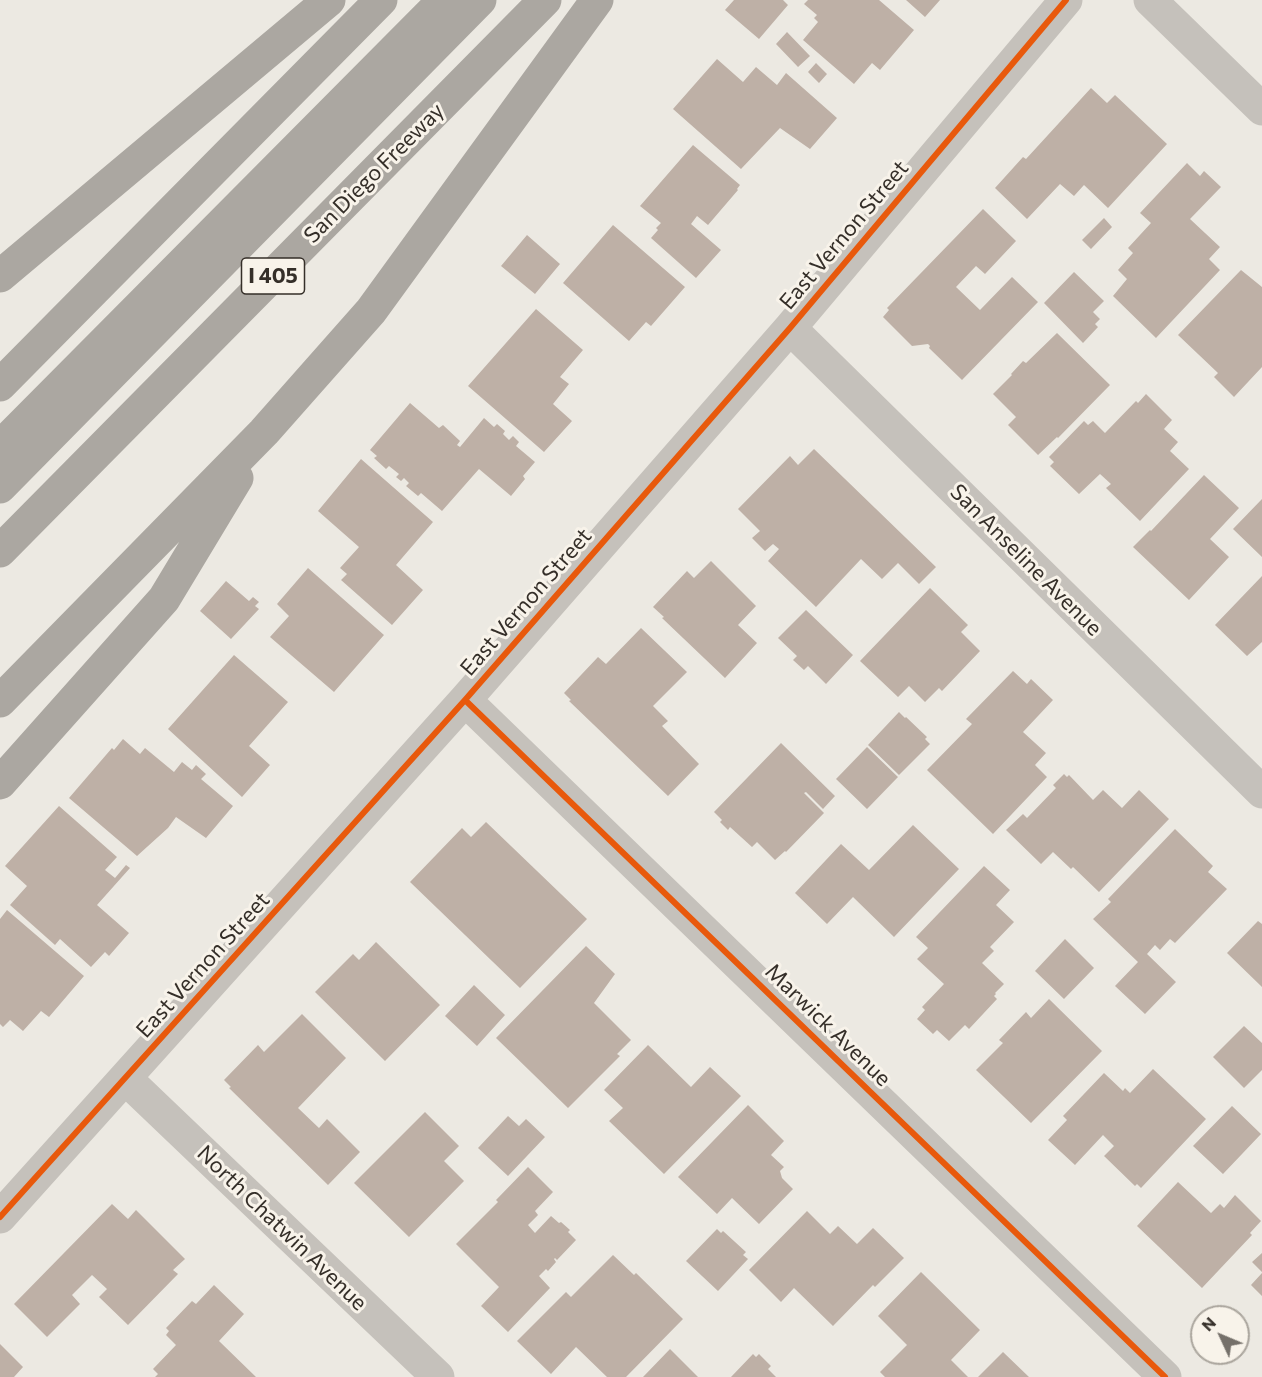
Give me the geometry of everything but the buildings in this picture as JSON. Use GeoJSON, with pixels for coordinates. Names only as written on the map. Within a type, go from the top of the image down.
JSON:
{"type":"FeatureCollection","features":[{"type":"Feature","properties":{"kind":"highway"},"geometry":{"type":"LineString","coordinates":[[0,276],[329,0]]}},
{"type":"Feature","properties":{"kind":"highway"},"geometry":{"type":"LineString","coordinates":[[0,385],[381,0]]}},
{"type":"Feature","properties":{"kind":"highway"},"geometry":{"type":"LineString","coordinates":[[0,447],[444,0]]}},
{"type":"Feature","properties":{"kind":"highway"},"geometry":{"type":"LineString","coordinates":[[0,487],[480,0]]}},
{"type":"Feature","properties":{"kind":"highway","name":"San Diego Freeway"},"geometry":{"type":"LineString","coordinates":[[0,551],[545,0]]}},
{"type":"Feature","properties":{"kind":"highway"},"geometry":{"type":"LineString","coordinates":[[0,700],[264,432],[371,311],[597,0]]}},
{"type":"Feature","properties":{"kind":"highway"},"geometry":{"type":"LineString","coordinates":[[0,783],[164,599],[264,432]]}},
{"type":"Feature","properties":{"kind":"street","name":"East Vernon Street"},"geometry":{"type":"LineString","coordinates":[[0,1217],[465,700],[790,328],[1066,0]]}},
{"type":"Feature","properties":{"kind":"street"},"geometry":{"type":"LineString","coordinates":[[1150,0],[1262,108]]}},
{"type":"Feature","properties":{"kind":"street","name":"San Anseline Avenue"},"geometry":{"type":"LineString","coordinates":[[790,328],[1262,792]]}},
{"type":"Feature","properties":{"kind":"street","name":"Marwick Avenue"},"geometry":{"type":"LineString","coordinates":[[465,700],[1165,1377]]}},
{"type":"Feature","properties":{"kind":"street","name":"North Chatwin Avenue"},"geometry":{"type":"LineString","coordinates":[[125,1078],[438,1377]]}},
{"type":"Feature","properties":{"kind":"cycle path"},"geometry":{"type":"LineString","coordinates":[[0,1217],[465,700],[790,328],[1066,0]]}},
{"type":"Feature","properties":{"kind":"cycle path"},"geometry":{"type":"LineString","coordinates":[[465,700],[1165,1377]]}}]}
